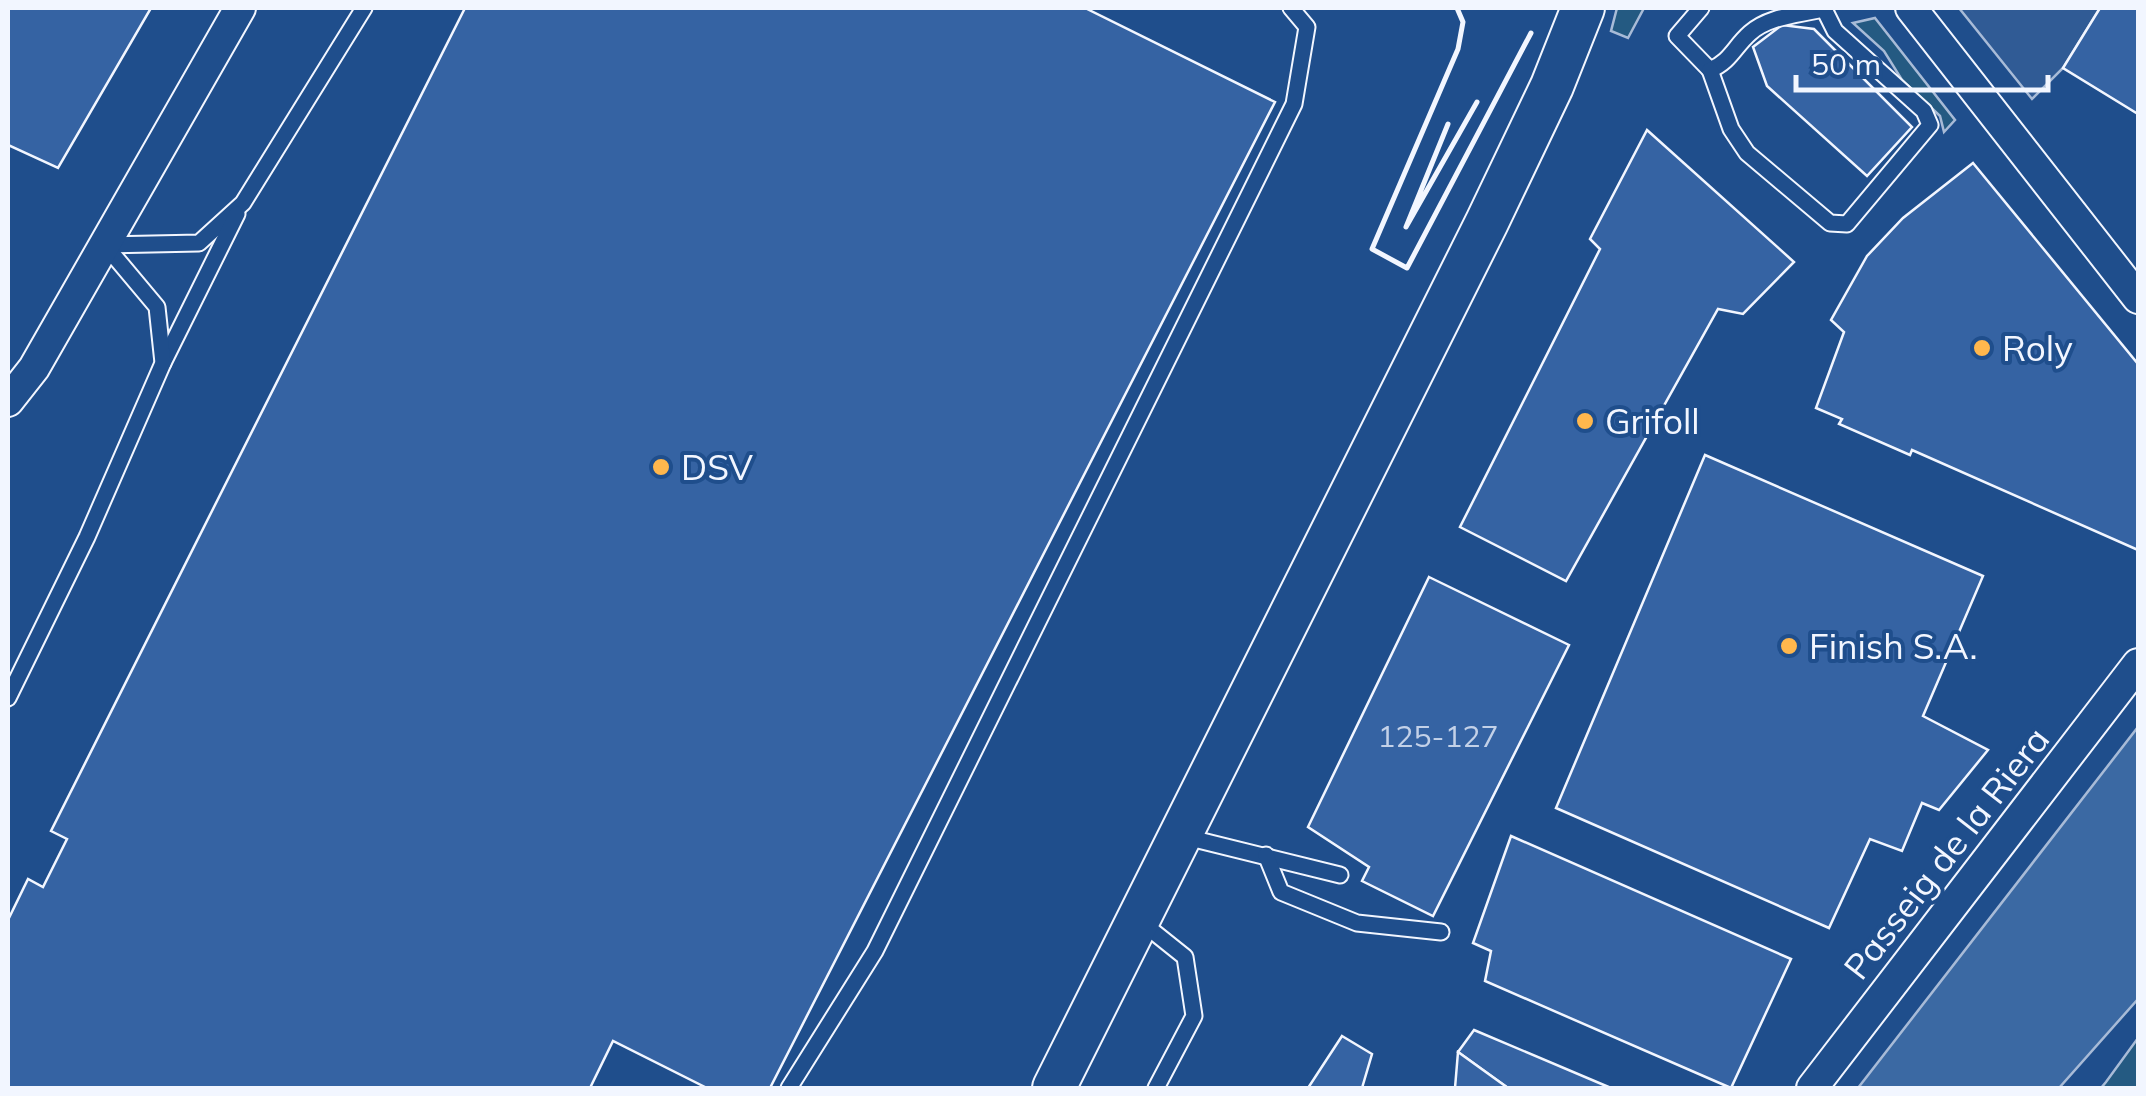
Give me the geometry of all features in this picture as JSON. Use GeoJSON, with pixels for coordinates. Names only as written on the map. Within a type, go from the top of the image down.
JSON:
{"type":"FeatureCollection","features":[{"type":"Feature","properties":{"kind":"main road"},"geometry":{"type":"LineString","coordinates":[[1054,1088],[1552,86],[1583,8]]}},
{"type":"Feature","properties":{"kind":"street"},"geometry":{"type":"LineString","coordinates":[[8,401],[34,368],[240,8]]}},
{"type":"Feature","properties":{"kind":"street"},"geometry":{"type":"LineString","coordinates":[[1911,8],[2138,298]]}},
{"type":"Feature","properties":{"kind":"street","name":"Passeig de la Riera"},"geometry":{"type":"LineString","coordinates":[[1812,1088],[2138,664]]}},
{"type":"Feature","properties":{"kind":"lane"},"geometry":{"type":"LineString","coordinates":[[8,698],[87,537],[163,362],[243,203],[364,8]]}},
{"type":"Feature","properties":{"kind":"lane"},"geometry":{"type":"LineString","coordinates":[[789,1088],[876,951],[1294,104],[1306,27],[1291,8]]}},
{"type":"Feature","properties":{"kind":"lane"},"geometry":{"type":"LineString","coordinates":[[1702,8],[1677,36],[1710,70],[1731,129],[1747,153],[1830,222],[1847,224],[1930,125],[1924,112],[1835,32],[1825,8],[1766,22],[1749,33],[1728,62],[1710,70]]}},
{"type":"Feature","properties":{"kind":"lane"},"geometry":{"type":"LineString","coordinates":[[105,244],[199,243],[243,203]]}},
{"type":"Feature","properties":{"kind":"lane"},"geometry":{"type":"LineString","coordinates":[[105,244],[157,307],[163,362]]}},
{"type":"Feature","properties":{"kind":"lane"},"geometry":{"type":"LineString","coordinates":[[1182,836],[1340,875]]}},
{"type":"Feature","properties":{"kind":"lane"},"geometry":{"type":"LineString","coordinates":[[1266,855],[1281,892],[1356,923],[1441,932]]}},
{"type":"Feature","properties":{"kind":"lane"},"geometry":{"type":"LineString","coordinates":[[1140,921],[1185,956],[1194,1016],[1156,1088]]}},
{"type":"Feature","properties":{"kind":"shaded area"},"geometry":{"type":"Polygon","coordinates":[[[1617,8],[1644,8],[1628,38],[1611,31],[1617,8]]]}},
{"type":"Feature","properties":{"kind":"shaded area"},"geometry":{"type":"Polygon","coordinates":[[[1959,8],[2100,8],[2063,68],[2032,99],[1959,8]]]}},
{"type":"Feature","properties":{"kind":"shaded area"},"geometry":{"type":"Polygon","coordinates":[[[1875,18],[1955,120],[1944,132],[1940,116],[1902,80],[1884,51],[1853,23],[1875,18]]]}},
{"type":"Feature","properties":{"kind":"shaded area"},"geometry":{"type":"Polygon","coordinates":[[[2138,727],[2138,999],[2059,1088],[1858,1088],[2138,727]]]}},
{"type":"Feature","properties":{"kind":"shaded area"},"geometry":{"type":"Polygon","coordinates":[[[2138,1038],[2138,1088],[2101,1088],[2106,1082],[2138,1038]]]}},
{"type":"Feature","properties":{"kind":"building"},"geometry":{"type":"Polygon","coordinates":[[[8,8],[151,8],[58,168],[8,145],[8,8]]]}},
{"type":"Feature","properties":{"kind":"building","name":"DSV"},"geometry":{"type":"Polygon","coordinates":[[[465,8],[1085,8],[1275,102],[770,1088],[707,1088],[613,1041],[590,1088],[8,1088],[8,920],[28,879],[43,887],[67,839],[51,831],[465,8]]]}},
{"type":"Feature","properties":{"kind":"building"},"geometry":{"type":"Polygon","coordinates":[[[2100,8],[2138,8],[2138,114],[2063,68],[2100,8]]]}},
{"type":"Feature","properties":{"kind":"building"},"geometry":{"type":"Polygon","coordinates":[[[1782,25],[1814,29],[1912,127],[1867,176],[1767,86],[1753,47],[1782,25]]]}},
{"type":"Feature","properties":{"kind":"building","name":"Grifoll"},"geometry":{"type":"Polygon","coordinates":[[[1647,130],[1794,262],[1743,314],[1718,309],[1566,581],[1460,527],[1600,249],[1590,239],[1647,130]]]}},
{"type":"Feature","properties":{"kind":"building","name":"Roly"},"geometry":{"type":"Polygon","coordinates":[[[1973,163],[2138,364],[2138,550],[1912,450],[1910,455],[1839,424],[1842,419],[1816,408],[1844,332],[1831,320],[1867,256],[1903,218],[1973,163]]]}},
{"type":"Feature","properties":{"kind":"building","name":"Finish S.A."},"geometry":{"type":"Polygon","coordinates":[[[1705,455],[1983,576],[1923,716],[1988,750],[1939,810],[1922,803],[1902,851],[1870,839],[1829,928],[1556,808],[1705,455]]]}},
{"type":"Feature","properties":{"kind":"building"},"geometry":{"type":"Polygon","coordinates":[[[1429,577],[1569,645],[1433,916],[1362,881],[1369,867],[1308,827],[1429,577]]]}},
{"type":"Feature","properties":{"kind":"building"},"geometry":{"type":"Polygon","coordinates":[[[1511,836],[1791,959],[1731,1088],[1485,981],[1491,951],[1473,943],[1511,836]]]}},
{"type":"Feature","properties":{"kind":"building"},"geometry":{"type":"Polygon","coordinates":[[[1474,1030],[1611,1088],[1508,1088],[1458,1052],[1474,1030]]]}},
{"type":"Feature","properties":{"kind":"building"},"geometry":{"type":"Polygon","coordinates":[[[1342,1036],[1372,1054],[1362,1088],[1308,1088],[1342,1036]]]}},
{"type":"Feature","properties":{"kind":"building"},"geometry":{"type":"Polygon","coordinates":[[[1458,1052],[1508,1088],[1455,1088],[1458,1052]]]}},
{"type":"Feature","properties":{"kind":"wall"},"geometry":{"type":"LineString","coordinates":[[1457,8],[1463,22],[1458,49],[1372,249],[1407,268],[1531,33]]}},
{"type":"Feature","properties":{"kind":"wall"},"geometry":{"type":"LineString","coordinates":[[1448,124],[1406,227],[1477,102]]}},
{"type":"Feature","properties":{"kind":"place","name":"Roly"},"geometry":{"type":"Point","coordinates":[1982,348]}},
{"type":"Feature","properties":{"kind":"place","name":"Grifoll"},"geometry":{"type":"Point","coordinates":[1585,421]}},
{"type":"Feature","properties":{"kind":"place","name":"DSV"},"geometry":{"type":"Point","coordinates":[661,467]}},
{"type":"Feature","properties":{"kind":"place","name":"Finish S.A."},"geometry":{"type":"Point","coordinates":[1789,646]}}]}
